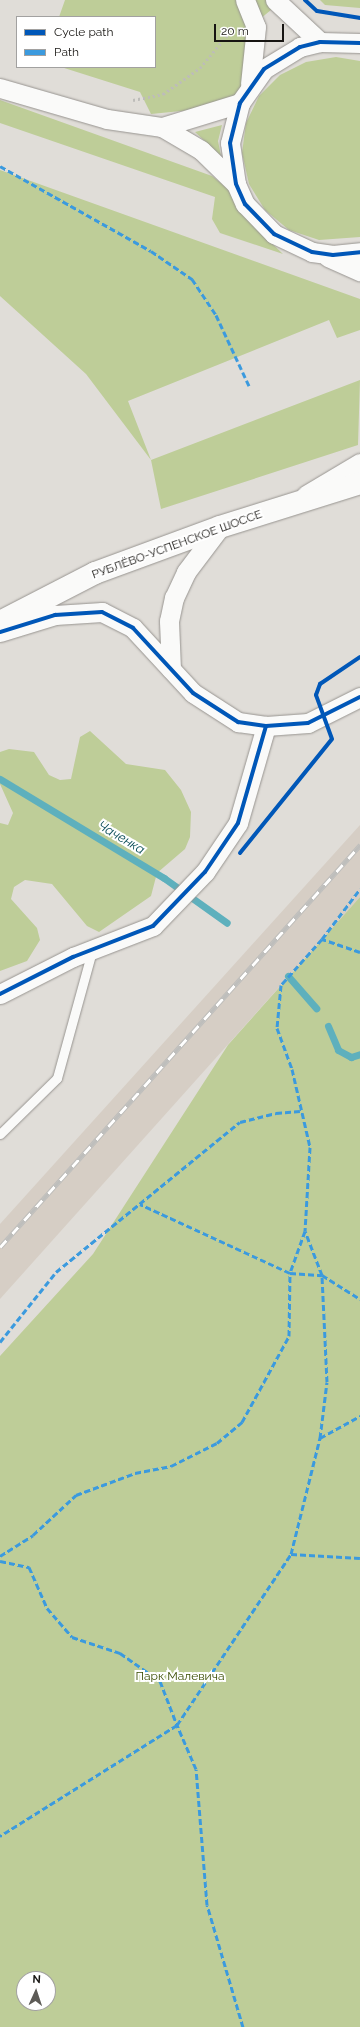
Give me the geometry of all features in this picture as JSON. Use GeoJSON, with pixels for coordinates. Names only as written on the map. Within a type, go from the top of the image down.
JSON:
{"type":"FeatureCollection","features":[{"type":"Feature","properties":{"kind":"main road","name":"РУБЛЁВО-УСПЕНСКОЕ ШОССЕ"},"geometry":{"type":"LineString","coordinates":[[0,622],[95,573],[220,527],[360,483]]}},
{"type":"Feature","properties":{"kind":"street"},"geometry":{"type":"LineString","coordinates":[[275,0],[320,42]]}},
{"type":"Feature","properties":{"kind":"street"},"geometry":{"type":"LineString","coordinates":[[249,8],[256,26],[250,84]]}},
{"type":"Feature","properties":{"kind":"street"},"geometry":{"type":"LineString","coordinates":[[360,43],[320,42],[281,56],[250,84],[240,103],[230,143],[236,184],[245,204],[268,230],[292,245],[360,271]]}},
{"type":"Feature","properties":{"kind":"street"},"geometry":{"type":"LineString","coordinates":[[0,88],[107,119],[162,127],[201,150],[236,184]]}},
{"type":"Feature","properties":{"kind":"street"},"geometry":{"type":"LineString","coordinates":[[162,127],[240,103]]}},
{"type":"Feature","properties":{"kind":"street"},"geometry":{"type":"LineString","coordinates":[[312,252],[332,255],[360,252]]}},
{"type":"Feature","properties":{"kind":"street"},"geometry":{"type":"LineString","coordinates":[[289,505],[360,463]]}},
{"type":"Feature","properties":{"kind":"street"},"geometry":{"type":"LineString","coordinates":[[171,669],[169,621],[174,598],[186,572],[220,527]]}},
{"type":"Feature","properties":{"kind":"street"},"geometry":{"type":"LineString","coordinates":[[0,632],[55,615],[80,611],[102,612],[120,619],[139,632],[171,669],[214,709],[238,722],[266,726],[308,723],[360,697]]}},
{"type":"Feature","properties":{"kind":"street"},"geometry":{"type":"LineString","coordinates":[[0,994],[92,951],[153,926],[205,872],[238,823],[266,726]]}},
{"type":"Feature","properties":{"kind":"lane"},"geometry":{"type":"LineString","coordinates":[[0,1134],[57,1078],[92,951]]}},
{"type":"Feature","properties":{"kind":"path"},"geometry":{"type":"LineString","coordinates":[[313,7],[360,18]]}},
{"type":"Feature","properties":{"kind":"path"},"geometry":{"type":"LineString","coordinates":[[124,101],[163,94],[200,68],[249,8]]}},
{"type":"Feature","properties":{"kind":"shaded area"},"geometry":{"type":"Polygon","coordinates":[[[360,825],[360,897],[0,1299],[0,1224],[360,825]]]}},
{"type":"Feature","properties":{"kind":"green space"},"geometry":{"type":"Polygon","coordinates":[[[65,0],[283,0],[248,29],[244,81],[234,98],[201,109],[151,114],[140,92],[64,68],[156,68],[156,16],[59,16],[65,0]]]}},
{"type":"Feature","properties":{"kind":"green space"},"geometry":{"type":"Polygon","coordinates":[[[320,0],[360,0],[360,8],[325,5],[320,0]]]}},
{"type":"Feature","properties":{"kind":"green space"},"geometry":{"type":"Polygon","coordinates":[[[336,57],[360,61],[360,237],[319,240],[289,230],[265,210],[249,184],[242,153],[246,123],[259,96],[280,75],[306,62],[336,57]]]}},
{"type":"Feature","properties":{"kind":"green space"},"geometry":{"type":"Polygon","coordinates":[[[0,100],[212,176],[231,191],[253,225],[283,254],[220,233],[212,219],[215,197],[0,123],[0,100]]]}},
{"type":"Feature","properties":{"kind":"green space"},"geometry":{"type":"Polygon","coordinates":[[[222,125],[218,141],[221,156],[195,132],[222,125]]]}},
{"type":"Feature","properties":{"kind":"green space"},"geometry":{"type":"Polygon","coordinates":[[[0,170],[360,299],[360,330],[337,338],[329,320],[128,401],[151,460],[86,374],[0,296],[0,170]]]}},
{"type":"Feature","properties":{"kind":"green space"},"geometry":{"type":"Polygon","coordinates":[[[360,380],[358,445],[161,509],[151,460],[360,380]]]}},
{"type":"Feature","properties":{"kind":"green space"},"geometry":{"type":"Polygon","coordinates":[[[90,731],[126,764],[165,770],[181,790],[191,812],[190,837],[185,849],[157,873],[151,896],[99,932],[87,926],[52,884],[25,880],[14,887],[11,899],[37,928],[40,940],[27,961],[0,971],[0,823],[8,825],[13,813],[0,784],[0,752],[9,749],[34,752],[49,775],[60,780],[71,779],[80,737],[90,731]]]}},
{"type":"Feature","properties":{"kind":"green space","name":"Парк Малевича"},"geometry":{"type":"Polygon","coordinates":[[[360,897],[360,2027],[0,2027],[0,1356],[93,1254],[228,1045],[360,897]]]}},
{"type":"Feature","properties":{"kind":"waterway","name":"Чаченка"},"geometry":{"type":"LineString","coordinates":[[0,779],[164,878],[227,923]]}},
{"type":"Feature","properties":{"kind":"waterway","name":"Чаченка"},"geometry":{"type":"LineString","coordinates":[[288,976],[316,1008]]}},
{"type":"Feature","properties":{"kind":"waterway","name":"Чаченка"},"geometry":{"type":"LineString","coordinates":[[328,1026],[338,1050],[351,1057],[360,1054]]}},
{"type":"Feature","properties":{"kind":"railway"},"geometry":{"type":"LineString","coordinates":[[0,1247],[360,845]]}},
{"type":"Feature","properties":{"kind":"marked path"},"geometry":{"type":"LineString","coordinates":[[0,166],[151,251],[192,279],[216,315],[250,388]]}},
{"type":"Feature","properties":{"kind":"marked path"},"geometry":{"type":"LineString","coordinates":[[322,939],[360,889]]}},
{"type":"Feature","properties":{"kind":"marked path"},"geometry":{"type":"LineString","coordinates":[[360,952],[322,939],[281,985],[277,1028],[292,1069],[310,1147],[305,1231],[290,1273],[322,1275],[360,1299]]}},
{"type":"Feature","properties":{"kind":"marked path"},"geometry":{"type":"LineString","coordinates":[[0,1342],[56,1272],[240,1122],[276,1113],[300,1111]]}},
{"type":"Feature","properties":{"kind":"marked path"},"geometry":{"type":"LineString","coordinates":[[0,1556],[33,1535],[76,1495],[135,1473],[171,1466],[217,1443],[242,1422],[289,1336],[290,1273],[140,1204]]}},
{"type":"Feature","properties":{"kind":"marked path"},"geometry":{"type":"LineString","coordinates":[[243,2027],[207,1905],[196,1769],[177,1725],[291,1554],[320,1438],[327,1382],[322,1275],[305,1231]]}},
{"type":"Feature","properties":{"kind":"marked path"},"geometry":{"type":"LineString","coordinates":[[320,1438],[360,1416]]}},
{"type":"Feature","properties":{"kind":"marked path"},"geometry":{"type":"LineString","coordinates":[[291,1554],[360,1558]]}},
{"type":"Feature","properties":{"kind":"marked path"},"geometry":{"type":"LineString","coordinates":[[0,1561],[29,1567],[47,1608],[72,1637],[120,1653],[160,1681],[177,1725],[0,1836]]}},
{"type":"Feature","properties":{"kind":"cycle path"},"geometry":{"type":"LineString","coordinates":[[305,0],[317,11],[360,18]]}},
{"type":"Feature","properties":{"kind":"cycle path"},"geometry":{"type":"LineString","coordinates":[[360,43],[320,42],[300,47],[264,69],[240,103],[230,143],[236,184],[245,204],[274,234],[312,252],[333,255],[360,252]]}},
{"type":"Feature","properties":{"kind":"cycle path"},"geometry":{"type":"LineString","coordinates":[[0,632],[55,615],[102,612],[133,628],[193,693],[238,722],[266,726],[308,723],[360,697]]}},
{"type":"Feature","properties":{"kind":"cycle path"},"geometry":{"type":"LineString","coordinates":[[240,853],[332,739],[316,695],[320,684],[360,657]]}},
{"type":"Feature","properties":{"kind":"cycle path"},"geometry":{"type":"LineString","coordinates":[[0,994],[73,957],[153,926],[205,872],[238,823],[266,726]]}}]}
